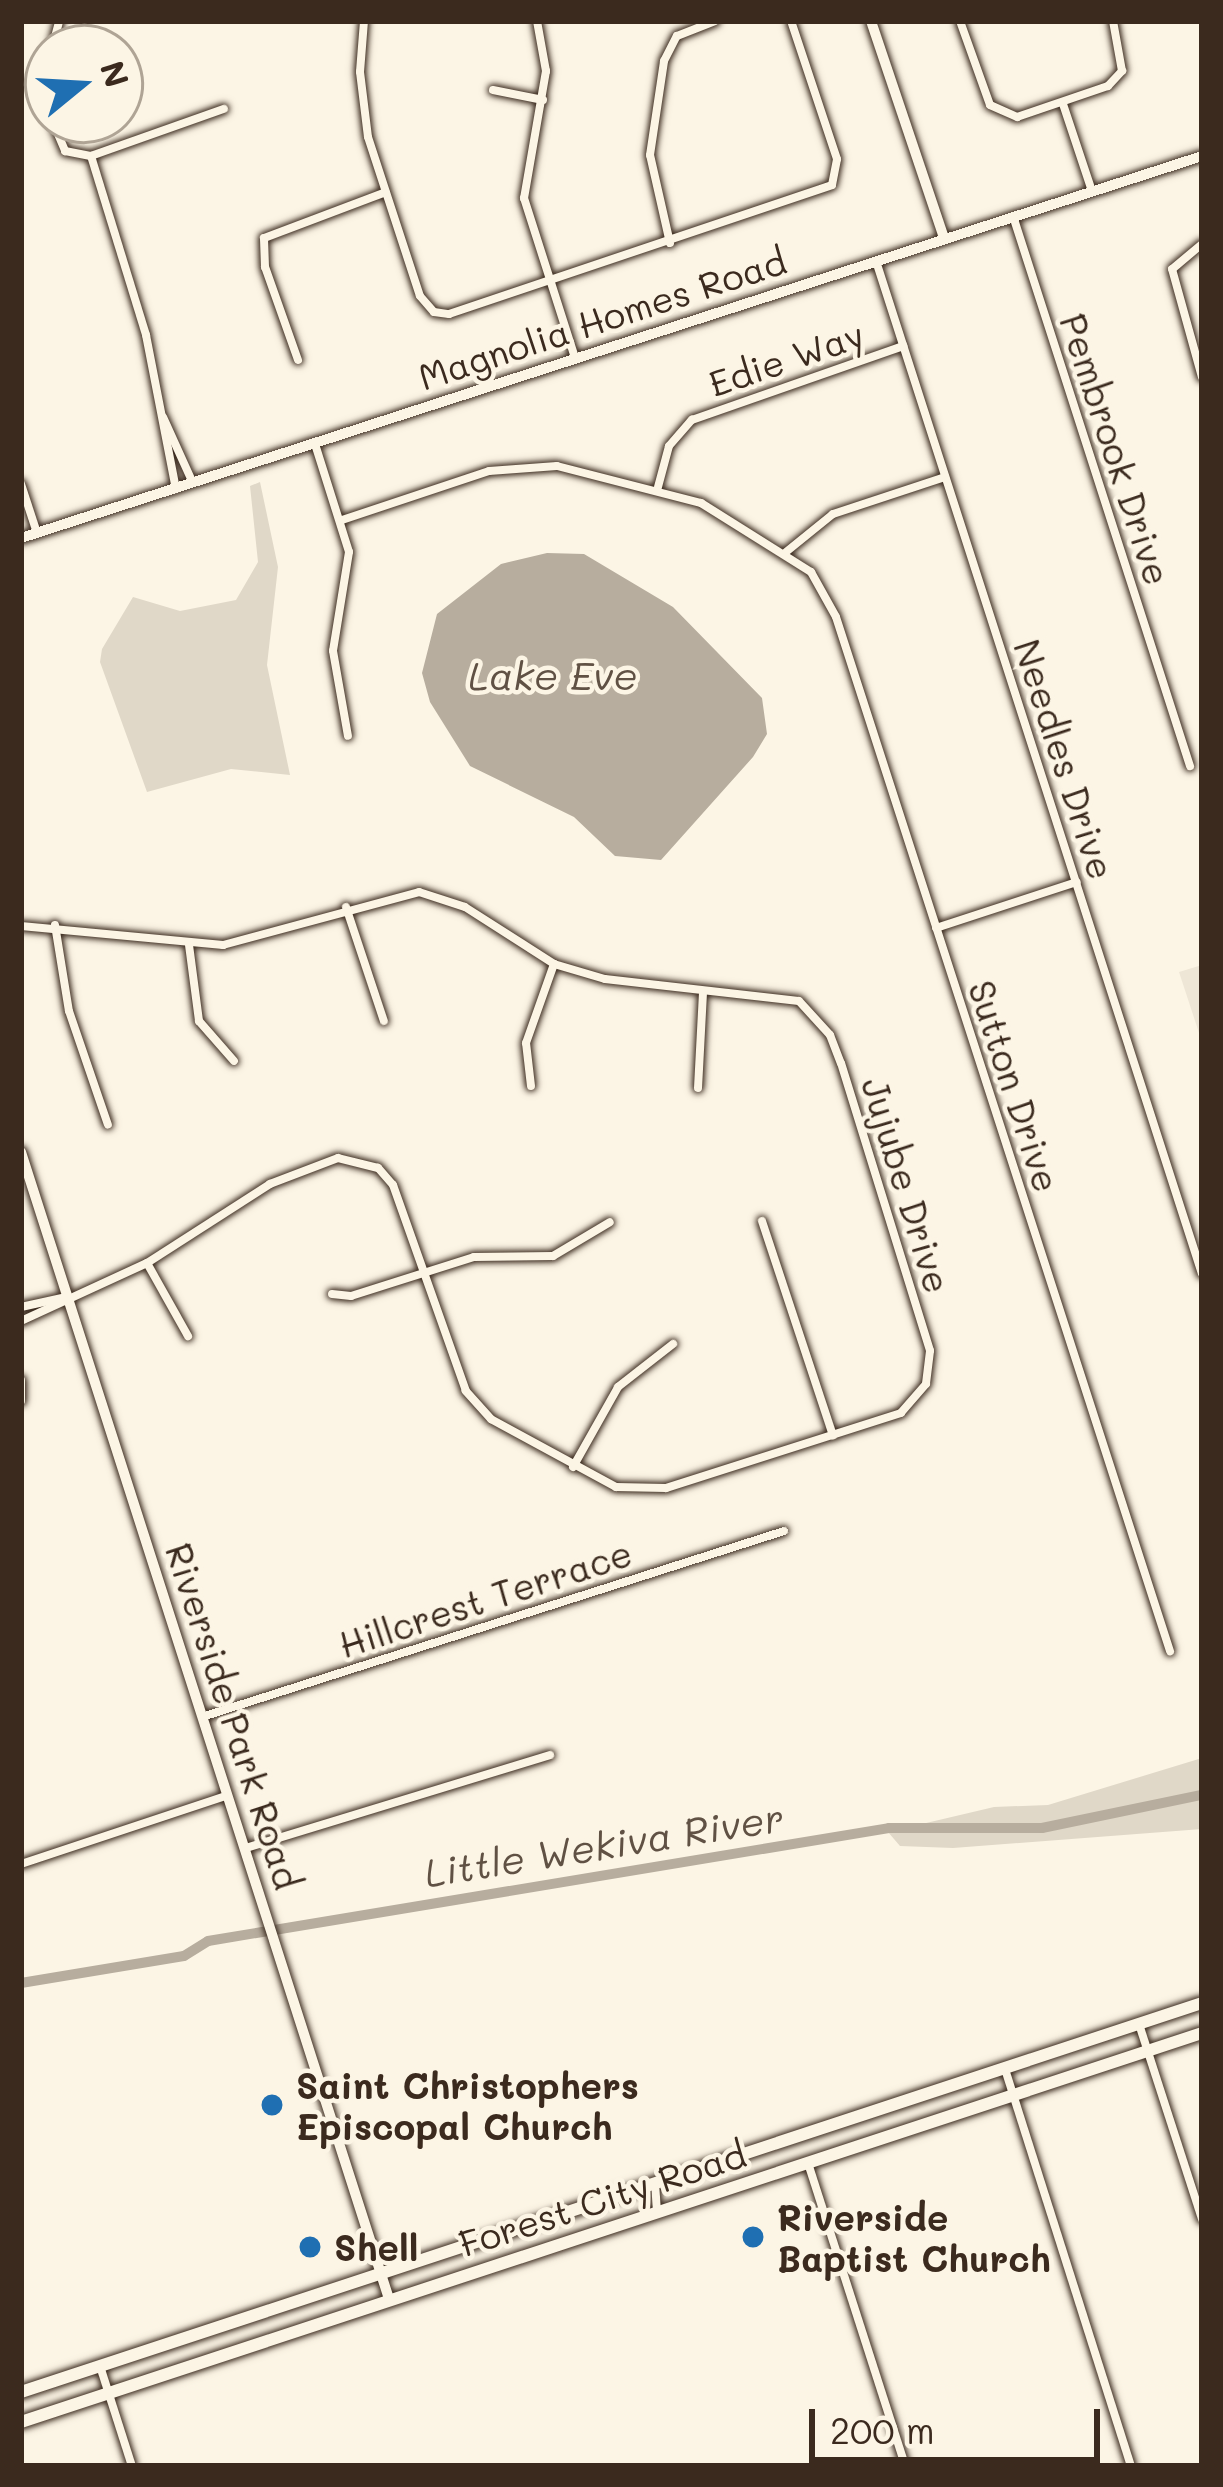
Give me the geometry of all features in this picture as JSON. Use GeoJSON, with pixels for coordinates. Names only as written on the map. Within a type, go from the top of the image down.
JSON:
{"type":"FeatureCollection","features":[{"type":"Feature","properties":{"kind":"main road","name":"Forest City Road"},"geometry":{"type":"LineString","coordinates":[[21,2392],[1202,2003]]}},
{"type":"Feature","properties":{"kind":"main road","name":"Forest City Road"},"geometry":{"type":"LineString","coordinates":[[21,2422],[1202,2033]]}},
{"type":"Feature","properties":{"kind":"street"},"geometry":{"type":"LineString","coordinates":[[364,21],[361,106],[419,296],[434,312],[449,314],[820,195],[839,172],[791,21]]}},
{"type":"Feature","properties":{"kind":"street"},"geometry":{"type":"LineString","coordinates":[[537,21],[543,100],[524,198],[574,358]]}},
{"type":"Feature","properties":{"kind":"street"},"geometry":{"type":"LineString","coordinates":[[670,243],[650,155],[664,61],[677,36],[715,21]]}},
{"type":"Feature","properties":{"kind":"street"},"geometry":{"type":"LineString","coordinates":[[871,21],[944,238]]}},
{"type":"Feature","properties":{"kind":"street"},"geometry":{"type":"LineString","coordinates":[[961,21],[990,105],[1002,115],[1063,104],[1108,86],[1122,71],[1113,21]]}},
{"type":"Feature","properties":{"kind":"street"},"geometry":{"type":"LineString","coordinates":[[493,90],[543,100]]}},
{"type":"Feature","properties":{"kind":"street"},"geometry":{"type":"LineString","coordinates":[[1063,104],[1092,190]]}},
{"type":"Feature","properties":{"kind":"street"},"geometry":{"type":"LineString","coordinates":[[62,144],[65,151],[91,156],[224,109]]}},
{"type":"Feature","properties":{"kind":"street"},"geometry":{"type":"LineString","coordinates":[[91,156],[146,335],[166,458],[176,489]]}},
{"type":"Feature","properties":{"kind":"street","name":"Magnolia Homes Road"},"geometry":{"type":"LineString","coordinates":[[21,538],[1202,156]]}},
{"type":"Feature","properties":{"kind":"street"},"geometry":{"type":"LineString","coordinates":[[298,360],[265,267],[264,238],[386,192]]}},
{"type":"Feature","properties":{"kind":"street","name":"Pembrook Drive"},"geometry":{"type":"LineString","coordinates":[[1013,216],[1190,766]]}},
{"type":"Feature","properties":{"kind":"street"},"geometry":{"type":"LineString","coordinates":[[1202,244],[1172,269],[1202,377]]}},
{"type":"Feature","properties":{"kind":"street","name":"Needles Drive"},"geometry":{"type":"LineString","coordinates":[[875,261],[1202,1274]]}},
{"type":"Feature","properties":{"kind":"street","name":"Edie Way"},"geometry":{"type":"LineString","coordinates":[[658,487],[669,446],[692,421],[903,346]]}},
{"type":"Feature","properties":{"kind":"street"},"geometry":{"type":"LineString","coordinates":[[159,411],[183,452],[193,483]]}},
{"type":"Feature","properties":{"kind":"street"},"geometry":{"type":"LineString","coordinates":[[315,444],[342,520],[348,575],[333,651],[348,736]]}},
{"type":"Feature","properties":{"kind":"street"},"geometry":{"type":"LineString","coordinates":[[166,458],[183,452]]}},
{"type":"Feature","properties":{"kind":"street","name":"Sutton Drive"},"geometry":{"type":"LineString","coordinates":[[342,520],[521,465],[658,487],[728,514],[811,572],[836,617],[1170,1651]]}},
{"type":"Feature","properties":{"kind":"street"},"geometry":{"type":"LineString","coordinates":[[786,553],[832,514],[945,478]]}},
{"type":"Feature","properties":{"kind":"street"},"geometry":{"type":"LineString","coordinates":[[21,484],[37,532]]}},
{"type":"Feature","properties":{"kind":"street"},"geometry":{"type":"LineString","coordinates":[[936,928],[1077,882]]}},
{"type":"Feature","properties":{"kind":"street"},"geometry":{"type":"LineString","coordinates":[[21,926],[55,925],[189,945],[262,935],[391,894],[443,897],[554,964],[703,994],[698,1088]]}},
{"type":"Feature","properties":{"kind":"street"},"geometry":{"type":"LineString","coordinates":[[346,907],[384,1021]]}},
{"type":"Feature","properties":{"kind":"street"},"geometry":{"type":"LineString","coordinates":[[55,925],[69,1011],[108,1126]]}},
{"type":"Feature","properties":{"kind":"street"},"geometry":{"type":"LineString","coordinates":[[189,945],[199,1021],[234,1061]]}},
{"type":"Feature","properties":{"kind":"street"},"geometry":{"type":"LineString","coordinates":[[531,1085],[524,1063],[529,1028],[554,964]]}},
{"type":"Feature","properties":{"kind":"street","name":"Jujube Drive"},"geometry":{"type":"LineString","coordinates":[[703,994],[800,1001],[830,1035],[930,1351],[918,1399],[833,1436]]}},
{"type":"Feature","properties":{"kind":"street","name":"Riverside Park Road"},"geometry":{"type":"LineString","coordinates":[[21,1152],[389,2299]]}},
{"type":"Feature","properties":{"kind":"street"},"geometry":{"type":"LineString","coordinates":[[21,1321],[147,1263],[270,1184],[338,1158],[378,1168],[393,1184],[466,1390],[491,1420],[573,1467],[643,1491],[833,1436],[762,1221]]}},
{"type":"Feature","properties":{"kind":"street"},"geometry":{"type":"LineString","coordinates":[[332,1294],[351,1296],[474,1256],[553,1256],[610,1222]]}},
{"type":"Feature","properties":{"kind":"street"},"geometry":{"type":"LineString","coordinates":[[147,1263],[188,1336]]}},
{"type":"Feature","properties":{"kind":"street"},"geometry":{"type":"LineString","coordinates":[[21,1307],[69,1297]]}},
{"type":"Feature","properties":{"kind":"street"},"geometry":{"type":"LineString","coordinates":[[573,1467],[619,1387],[673,1344]]}},
{"type":"Feature","properties":{"kind":"street"},"geometry":{"type":"LineString","coordinates":[[21,1380],[21,1401]]}},
{"type":"Feature","properties":{"kind":"street","name":"Hillcrest Terrace"},"geometry":{"type":"LineString","coordinates":[[202,1717],[784,1531]]}},
{"type":"Feature","properties":{"kind":"street"},"geometry":{"type":"LineString","coordinates":[[246,1848],[550,1755]]}},
{"type":"Feature","properties":{"kind":"street"},"geometry":{"type":"LineString","coordinates":[[21,1864],[228,1795]]}},
{"type":"Feature","properties":{"kind":"street"},"geometry":{"type":"LineString","coordinates":[[1139,2024],[1202,2219]]}},
{"type":"Feature","properties":{"kind":"street"},"geometry":{"type":"LineString","coordinates":[[1005,2069],[1010,2097],[1130,2466]]}},
{"type":"Feature","properties":{"kind":"street"},"geometry":{"type":"LineString","coordinates":[[808,2163],[905,2466]]}},
{"type":"Feature","properties":{"kind":"street"},"geometry":{"type":"LineString","coordinates":[[655,2183],[657,2212]]}},
{"type":"Feature","properties":{"kind":"street"},"geometry":{"type":"LineString","coordinates":[[100,2366],[132,2466]]}},
{"type":"Feature","properties":{"kind":"street"},"geometry":{"type":"LineString","coordinates":[[62,2378],[70,2406]]}},
{"type":"Feature","properties":{"kind":"shaded area"},"geometry":{"type":"Polygon","coordinates":[[[260,482],[278,567],[267,665],[290,775],[231,769],[147,792],[100,662],[102,649],[133,597],[180,611],[236,600],[258,562],[250,486],[260,482]]]}},
{"type":"Feature","properties":{"kind":"shaded area"},"geometry":{"type":"Polygon","coordinates":[[[1202,965],[1202,1042],[1179,972],[1202,965]]]}},
{"type":"Feature","properties":{"kind":"shaded area"},"geometry":{"type":"Polygon","coordinates":[[[1202,1758],[1202,1829],[953,1848],[900,1846],[888,1832],[994,1807],[1048,1805],[1202,1758]]]}},
{"type":"Feature","properties":{"kind":"water","name":"Lake Eve"},"geometry":{"type":"Polygon","coordinates":[[[547,553],[584,554],[673,607],[762,698],[767,734],[753,757],[661,860],[615,856],[574,817],[470,766],[430,702],[422,673],[437,614],[501,564],[547,553]]]}},
{"type":"Feature","properties":{"kind":"waterway","name":"Little Wekiva River"},"geometry":{"type":"LineString","coordinates":[[21,1983],[184,1956],[208,1941],[889,1828],[1042,1828],[1202,1795]]}},
{"type":"Feature","properties":{"kind":"place","name":"Saint Christophers Episcopal Church"},"geometry":{"type":"Point","coordinates":[272,2105]}},
{"type":"Feature","properties":{"kind":"place","name":"Riverside Baptist Church"},"geometry":{"type":"Point","coordinates":[753,2237]}},
{"type":"Feature","properties":{"kind":"place","name":"Shell"},"geometry":{"type":"Point","coordinates":[310,2247]}}]}
